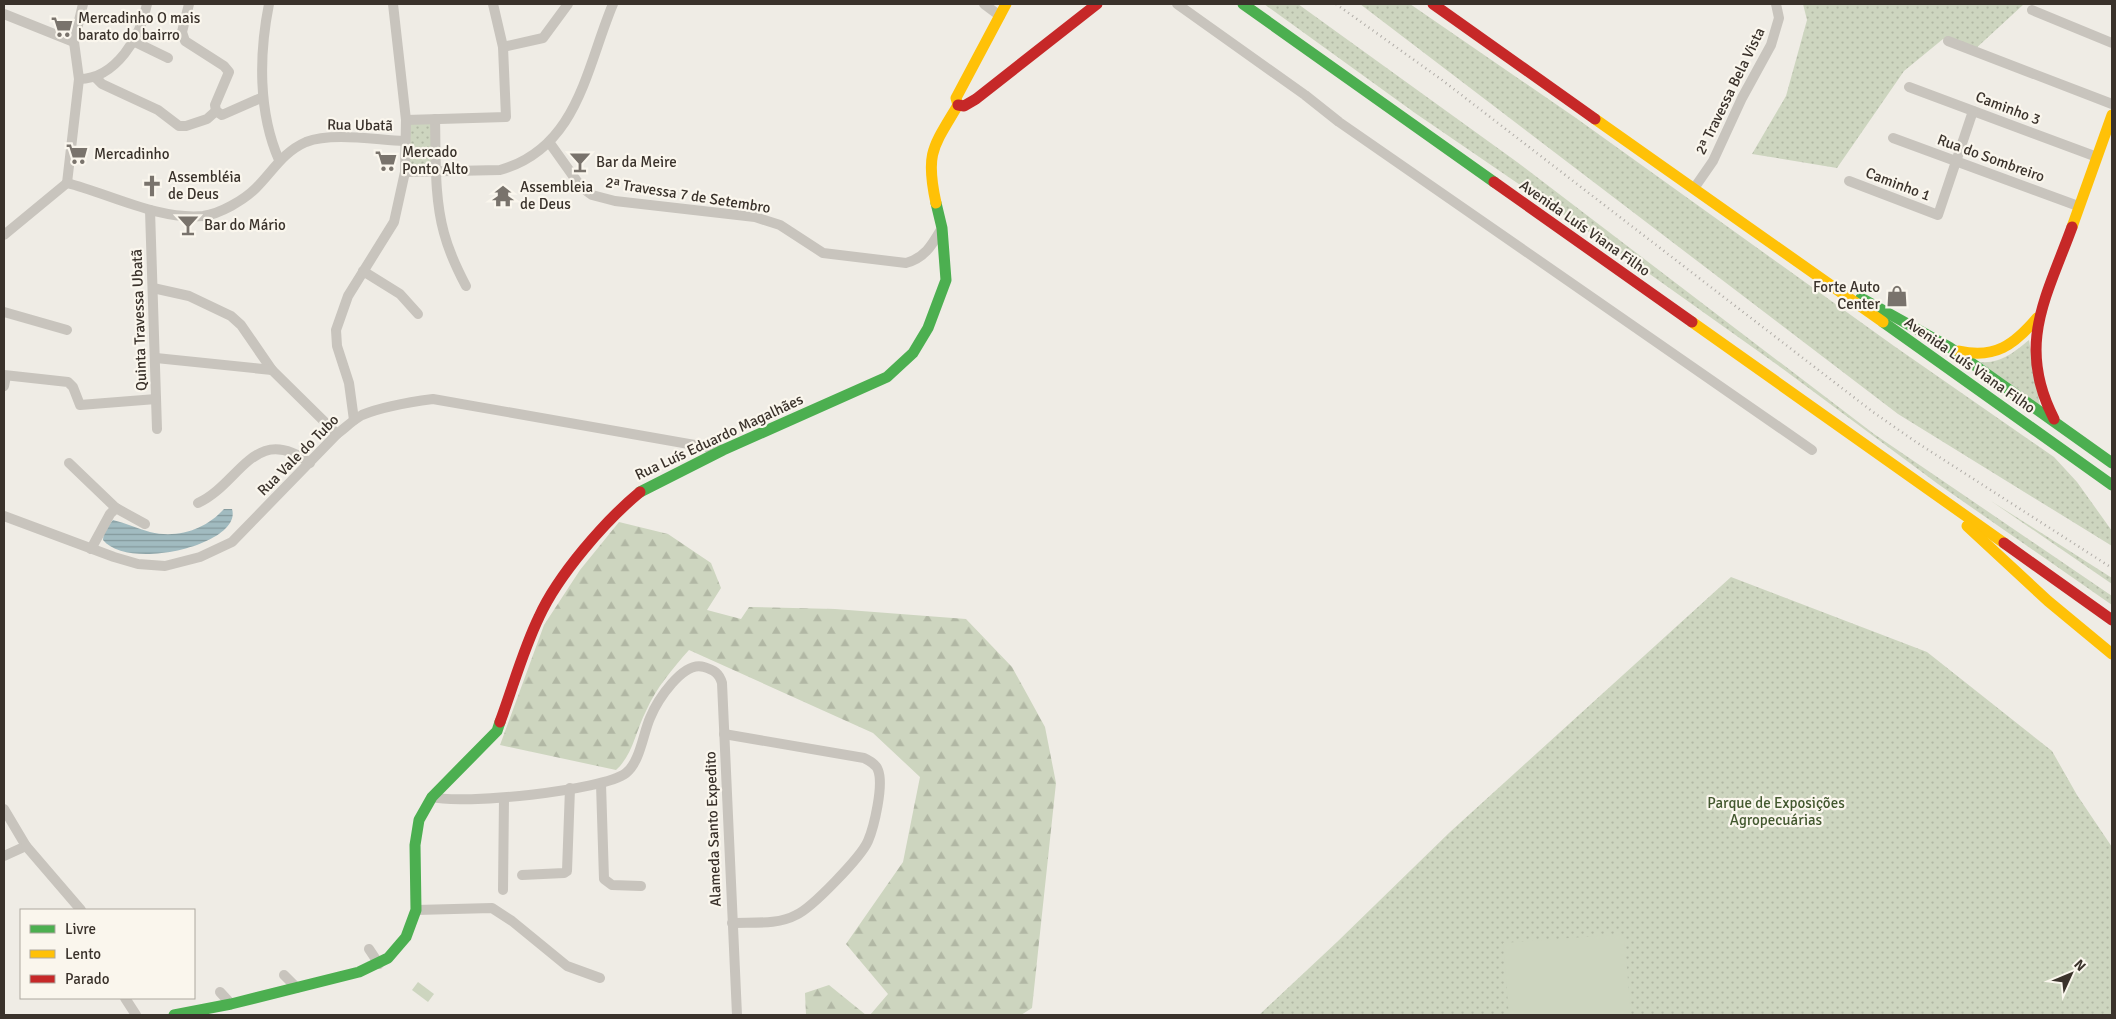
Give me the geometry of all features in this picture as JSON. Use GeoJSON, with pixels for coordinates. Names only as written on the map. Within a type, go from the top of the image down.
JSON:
{"type":"FeatureCollection","features":[{"type":"Feature","properties":{"kind":"main road","name":"Rua Luís Eduardo Magalhães"},"geometry":{"type":"LineString","coordinates":[[174,1015],[196,1013],[359,972],[379,964],[398,948],[408,938],[416,910],[415,845],[419,820],[432,797],[496,732],[539,616],[572,565],[634,495],[723,450],[887,377],[913,353],[928,328],[946,280],[942,228],[930,176],[930,159],[933,146],[958,105],[956,98],[1006,4]]}},
{"type":"Feature","properties":{"kind":"main road"},"geometry":{"type":"LineString","coordinates":[[958,105],[964,106],[976,99],[1097,4]]}},
{"type":"Feature","properties":{"kind":"main road","name":"Avenida Luís Viana Filho"},"geometry":{"type":"LineString","coordinates":[[1243,4],[2112,620]]}},
{"type":"Feature","properties":{"kind":"main road","name":"Avenida Luís Viana Filho"},"geometry":{"type":"LineString","coordinates":[[1433,4],[1695,187],[2112,485]]}},
{"type":"Feature","properties":{"kind":"main road"},"geometry":{"type":"LineString","coordinates":[[2054,421],[2041,394],[2036,373],[2034,351],[2039,315],[2097,157],[2107,142],[2112,115]]}},
{"type":"Feature","properties":{"kind":"main road","name":"Avenida Luís Viana Filho"},"geometry":{"type":"LineString","coordinates":[[1810,270],[1949,347],[2112,462]]}},
{"type":"Feature","properties":{"kind":"main road"},"geometry":{"type":"LineString","coordinates":[[1949,347],[1982,355],[1996,352],[2010,345],[2024,334],[2039,315]]}},
{"type":"Feature","properties":{"kind":"main road","name":"Avenida Luís Viana Filho"},"geometry":{"type":"LineString","coordinates":[[1910,475],[2024,577],[2048,601],[2112,654]]}},
{"type":"Feature","properties":{"kind":"street"},"geometry":{"type":"LineString","coordinates":[[4,235],[67,183],[79,79],[74,42],[83,4]]}},
{"type":"Feature","properties":{"kind":"street"},"geometry":{"type":"LineString","coordinates":[[79,79],[96,78],[126,52],[134,42],[143,23],[147,4]]}},
{"type":"Feature","properties":{"kind":"street"},"geometry":{"type":"LineString","coordinates":[[189,4],[182,32],[185,41],[224,66],[229,72],[215,105],[216,112]]}},
{"type":"Feature","properties":{"kind":"street"},"geometry":{"type":"LineString","coordinates":[[269,4],[262,53],[263,97],[271,142],[280,160]]}},
{"type":"Feature","properties":{"kind":"street"},"geometry":{"type":"LineString","coordinates":[[354,420],[349,383],[337,346],[336,330],[348,296],[394,222],[405,172],[404,141],[406,120],[393,4]]}},
{"type":"Feature","properties":{"kind":"street"},"geometry":{"type":"LineString","coordinates":[[406,120],[506,116],[503,47],[494,4]]}},
{"type":"Feature","properties":{"kind":"street"},"geometry":{"type":"LineString","coordinates":[[503,47],[543,38],[568,4]]}},
{"type":"Feature","properties":{"kind":"street"},"geometry":{"type":"LineString","coordinates":[[405,172],[500,170],[514,166],[549,142],[571,114],[581,93],[596,46],[613,4]]}},
{"type":"Feature","properties":{"kind":"street"},"geometry":{"type":"LineString","coordinates":[[1178,4],[1306,95],[1338,122],[1812,450]]}},
{"type":"Feature","properties":{"kind":"street","name":"2ª Travessa Bela Vista"},"geometry":{"type":"LineString","coordinates":[[1695,187],[1713,161],[1742,98],[1772,45],[1779,18],[1776,4]]}},
{"type":"Feature","properties":{"kind":"street"},"geometry":{"type":"LineString","coordinates":[[988,5],[1000,16]]}},
{"type":"Feature","properties":{"kind":"street"},"geometry":{"type":"LineString","coordinates":[[2032,10],[2112,43]]}},
{"type":"Feature","properties":{"kind":"street"},"geometry":{"type":"LineString","coordinates":[[4,14],[74,42]]}},
{"type":"Feature","properties":{"kind":"street"},"geometry":{"type":"LineString","coordinates":[[1948,41],[2112,104]]}},
{"type":"Feature","properties":{"kind":"street"},"geometry":{"type":"LineString","coordinates":[[134,42],[168,58]]}},
{"type":"Feature","properties":{"kind":"street"},"geometry":{"type":"LineString","coordinates":[[96,78],[102,84],[158,110],[179,126],[186,126],[207,119],[216,112]]}},
{"type":"Feature","properties":{"kind":"street","name":"Caminho 3"},"geometry":{"type":"LineString","coordinates":[[1909,87],[2097,157]]}},
{"type":"Feature","properties":{"kind":"street"},"geometry":{"type":"LineString","coordinates":[[216,112],[222,114],[263,97]]}},
{"type":"Feature","properties":{"kind":"street"},"geometry":{"type":"LineString","coordinates":[[1956,161],[1973,110]]}},
{"type":"Feature","properties":{"kind":"street"},"geometry":{"type":"LineString","coordinates":[[435,119],[437,172],[443,232],[451,255],[466,286]]}},
{"type":"Feature","properties":{"kind":"street","name":"Rua Ubatã"},"geometry":{"type":"LineString","coordinates":[[67,183],[150,210],[188,215],[212,214],[256,188],[280,160],[306,142],[322,138],[404,141]]}},
{"type":"Feature","properties":{"kind":"street","name":"Rua do Sombreiro"},"geometry":{"type":"LineString","coordinates":[[1893,138],[2078,206]]}},
{"type":"Feature","properties":{"kind":"street","name":"2ª Travessa 7 de Setembro"},"geometry":{"type":"LineString","coordinates":[[549,142],[582,187],[592,195],[615,201],[768,220],[780,225],[823,253],[906,263],[918,260],[927,252],[942,228]]}},
{"type":"Feature","properties":{"kind":"street","name":"Caminho 1"},"geometry":{"type":"LineString","coordinates":[[1849,181],[1938,215],[1956,161]]}},
{"type":"Feature","properties":{"kind":"street","name":"Quinta Travessa Ubatã"},"geometry":{"type":"LineString","coordinates":[[150,210],[157,429]]}},
{"type":"Feature","properties":{"kind":"street"},"geometry":{"type":"LineString","coordinates":[[364,270],[400,294],[418,314]]}},
{"type":"Feature","properties":{"kind":"street"},"geometry":{"type":"LineString","coordinates":[[153,288],[189,296],[231,316],[241,325],[272,370],[337,434]]}},
{"type":"Feature","properties":{"kind":"street"},"geometry":{"type":"LineString","coordinates":[[4,312],[66,330]]}},
{"type":"Feature","properties":{"kind":"street"},"geometry":{"type":"LineString","coordinates":[[156,358],[272,370]]}},
{"type":"Feature","properties":{"kind":"street"},"geometry":{"type":"LineString","coordinates":[[4,379],[68,382],[73,388],[80,405],[156,399]]}},
{"type":"Feature","properties":{"kind":"street","name":"Rua Vale do Tubo"},"geometry":{"type":"LineString","coordinates":[[4,516],[91,549],[138,564],[160,566],[219,550],[232,542],[337,434],[354,420],[384,409],[433,400],[723,450]]}},
{"type":"Feature","properties":{"kind":"street"},"geometry":{"type":"LineString","coordinates":[[198,502],[215,492],[256,454],[280,450],[298,454],[310,463]]}},
{"type":"Feature","properties":{"kind":"street"},"geometry":{"type":"LineString","coordinates":[[69,463],[116,508],[145,524]]}},
{"type":"Feature","properties":{"kind":"street"},"geometry":{"type":"LineString","coordinates":[[91,549],[110,514],[116,508]]}},
{"type":"Feature","properties":{"kind":"street","name":"Alameda Santo Expedito"},"geometry":{"type":"LineString","coordinates":[[432,797],[443,800],[504,798],[601,784],[617,779],[630,768],[654,709],[675,680],[689,667],[700,665],[715,671],[720,676],[724,734],[737,1015]]}},
{"type":"Feature","properties":{"kind":"street","name":"Alameda Santo Expedito"},"geometry":{"type":"LineString","coordinates":[[724,734],[864,758],[876,766],[879,772],[879,792],[868,842],[843,872],[806,909],[796,916],[777,921],[732,923]]}},
{"type":"Feature","properties":{"kind":"street"},"geometry":{"type":"LineString","coordinates":[[601,784],[604,878],[612,885],[641,886]]}},
{"type":"Feature","properties":{"kind":"street"},"geometry":{"type":"LineString","coordinates":[[522,875],[564,873],[567,871],[570,788]]}},
{"type":"Feature","properties":{"kind":"street"},"geometry":{"type":"LineString","coordinates":[[503,890],[504,798]]}},
{"type":"Feature","properties":{"kind":"street"},"geometry":{"type":"LineString","coordinates":[[4,809],[26,846],[80,909]]}},
{"type":"Feature","properties":{"kind":"street"},"geometry":{"type":"LineString","coordinates":[[4,856],[26,846]]}},
{"type":"Feature","properties":{"kind":"street"},"geometry":{"type":"LineString","coordinates":[[416,910],[492,908],[512,921],[568,966],[600,978]]}},
{"type":"Feature","properties":{"kind":"street"},"geometry":{"type":"LineString","coordinates":[[369,949],[379,964]]}},
{"type":"Feature","properties":{"kind":"street"},"geometry":{"type":"LineString","coordinates":[[284,974],[296,988]]}},
{"type":"Feature","properties":{"kind":"street"},"geometry":{"type":"LineString","coordinates":[[220,992],[231,1004]]}},
{"type":"Feature","properties":{"kind":"street"},"geometry":{"type":"LineString","coordinates":[[127,999],[136,1015]]}},
{"type":"Feature","properties":{"kind":"green space"},"geometry":{"type":"Polygon","coordinates":[[[1264,4],[1298,4],[1517,162],[1874,434],[2112,596],[2112,605],[1938,484],[1783,369],[1637,265],[1415,113],[1264,4]]]}},
{"type":"Feature","properties":{"kind":"green space"},"geometry":{"type":"Polygon","coordinates":[[[1360,4],[1410,4],[1576,118],[1894,346],[2054,457],[2077,482],[2112,531],[2112,546],[1898,414],[1360,4]]]}},
{"type":"Feature","properties":{"kind":"green space"},"geometry":{"type":"Polygon","coordinates":[[[1803,4],[2024,4],[1973,51],[1943,39],[1904,71],[1837,168],[1752,154],[1786,96],[1807,20],[1803,4]]]}},
{"type":"Feature","properties":{"kind":"green space"},"geometry":{"type":"Polygon","coordinates":[[[408,123],[432,123],[431,165],[408,165],[408,123]]]}},
{"type":"Feature","properties":{"kind":"green space"},"geometry":{"type":"Polygon","coordinates":[[[2029,340],[2040,406],[1980,362],[2001,359],[2029,340]]]}},
{"type":"Feature","properties":{"kind":"green space"},"geometry":{"type":"Polygon","coordinates":[[[1991,501],[2112,578],[2112,584],[1991,501]]]}},
{"type":"Feature","properties":{"kind":"green space"},"geometry":{"type":"Polygon","coordinates":[[[619,522],[668,534],[711,563],[721,588],[707,610],[741,619],[749,607],[835,609],[966,619],[1012,667],[1045,727],[1056,783],[1032,1008],[1021,1015],[870,1015],[888,994],[846,944],[903,862],[920,777],[873,733],[689,650],[655,694],[630,750],[616,770],[500,745],[544,625],[580,570],[619,522]]]}},
{"type":"Feature","properties":{"kind":"green space","name":"Parque de Exposições Agropecuárias"},"geometry":{"type":"Polygon","coordinates":[[[1731,577],[1927,652],[2052,751],[2077,795],[2112,847],[2112,1015],[1259,1015],[1450,832],[1731,577]]]}},
{"type":"Feature","properties":{"kind":"green space"},"geometry":{"type":"Polygon","coordinates":[[[1624,934],[1631,1015],[1509,1015],[1503,943],[1624,934]]]}},
{"type":"Feature","properties":{"kind":"green space"},"geometry":{"type":"Polygon","coordinates":[[[418,982],[434,994],[428,1002],[412,990],[418,982]]]}},
{"type":"Feature","properties":{"kind":"green space"},"geometry":{"type":"Polygon","coordinates":[[[829,985],[866,1015],[806,1015],[805,993],[829,985]]]}},
{"type":"Feature","properties":{"kind":"water"},"geometry":{"type":"Polygon","coordinates":[[[224,509],[232,509],[231,522],[220,533],[203,543],[181,550],[136,554],[116,549],[103,540],[104,531],[113,520],[150,532],[171,534],[191,531],[200,527],[224,509]]]}},
{"type":"Feature","properties":{"kind":"railway"},"geometry":{"type":"LineString","coordinates":[[1336,4],[1442,80],[1873,412],[1916,442],[2112,568]]}},
{"type":"Feature","properties":{"kind":"traffic: fast"},"geometry":{"type":"LineString","coordinates":[[1243,4],[1494,182]]}},
{"type":"Feature","properties":{"kind":"traffic: fast"},"geometry":{"type":"LineString","coordinates":[[640,492],[723,450],[887,377],[913,353],[928,328],[946,280],[942,228],[936,203]]}},
{"type":"Feature","properties":{"kind":"traffic: fast"},"geometry":{"type":"LineString","coordinates":[[1861,298],[1949,347],[2112,463]]}},
{"type":"Feature","properties":{"kind":"traffic: fast"},"geometry":{"type":"LineString","coordinates":[[1883,322],[2112,485]]}},
{"type":"Feature","properties":{"kind":"traffic: fast"},"geometry":{"type":"LineString","coordinates":[[174,1015],[231,1004],[359,972],[388,958],[406,937],[416,910],[415,845],[419,820],[432,797],[497,731],[500,722]]}},
{"type":"Feature","properties":{"kind":"traffic: slow"},"geometry":{"type":"LineString","coordinates":[[936,203],[931,172],[937,141],[958,105],[956,98],[1006,4]]}},
{"type":"Feature","properties":{"kind":"traffic: slow"},"geometry":{"type":"LineString","coordinates":[[2072,227],[2112,115]]}},
{"type":"Feature","properties":{"kind":"traffic: slow"},"geometry":{"type":"LineString","coordinates":[[1595,119],[1883,322]]}},
{"type":"Feature","properties":{"kind":"traffic: slow"},"geometry":{"type":"LineString","coordinates":[[1959,351],[1983,353],[2003,348],[2020,336],[2037,318]]}},
{"type":"Feature","properties":{"kind":"traffic: slow"},"geometry":{"type":"LineString","coordinates":[[1692,322],[2004,543]]}},
{"type":"Feature","properties":{"kind":"traffic: slow"},"geometry":{"type":"LineString","coordinates":[[1967,526],[2048,601],[2112,654]]}},
{"type":"Feature","properties":{"kind":"traffic: jam"},"geometry":{"type":"LineString","coordinates":[[958,105],[964,106],[976,99],[1097,4]]}},
{"type":"Feature","properties":{"kind":"traffic: jam"},"geometry":{"type":"LineString","coordinates":[[1433,4],[1595,119]]}},
{"type":"Feature","properties":{"kind":"traffic: jam"},"geometry":{"type":"LineString","coordinates":[[1494,182],[1692,322]]}},
{"type":"Feature","properties":{"kind":"traffic: jam"},"geometry":{"type":"LineString","coordinates":[[2054,419],[2043,392],[2037,368],[2036,344],[2045,299],[2072,227]]}},
{"type":"Feature","properties":{"kind":"traffic: jam"},"geometry":{"type":"LineString","coordinates":[[500,722],[528,642],[547,601],[570,567],[598,533],[640,492]]}},
{"type":"Feature","properties":{"kind":"traffic: jam"},"geometry":{"type":"LineString","coordinates":[[2004,543],[2112,620]]}},
{"type":"Feature","properties":{"kind":"place","name":"Mercadinho O mais barato do bairro"},"geometry":{"type":"Point","coordinates":[62,27]}},
{"type":"Feature","properties":{"kind":"place","name":"Mercadinho"},"geometry":{"type":"Point","coordinates":[77,154]}},
{"type":"Feature","properties":{"kind":"place","name":"Mercado Ponto Alto"},"geometry":{"type":"Point","coordinates":[386,161]}},
{"type":"Feature","properties":{"kind":"place","name":"Bar da Meire"},"geometry":{"type":"Point","coordinates":[580,162]}},
{"type":"Feature","properties":{"kind":"place","name":"Assembléia de Deus"},"geometry":{"type":"Point","coordinates":[152,186]}},
{"type":"Feature","properties":{"kind":"place","name":"Assembleia de Deus"},"geometry":{"type":"Point","coordinates":[503,196]}},
{"type":"Feature","properties":{"kind":"place","name":"Bar do Mário"},"geometry":{"type":"Point","coordinates":[188,225]}},
{"type":"Feature","properties":{"kind":"place","name":"Forte Auto Center"},"geometry":{"type":"Point","coordinates":[1897,296]}}]}
